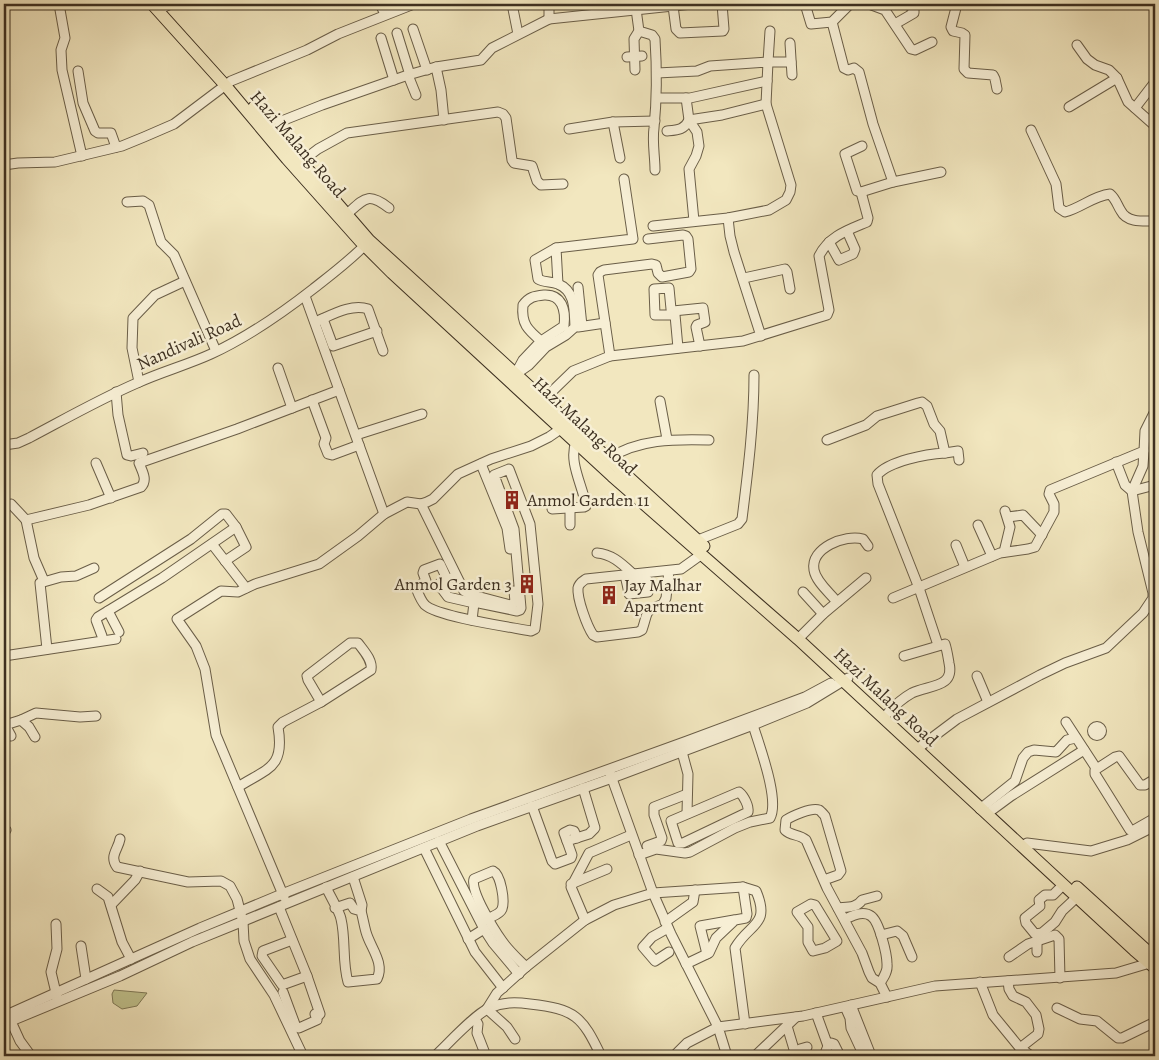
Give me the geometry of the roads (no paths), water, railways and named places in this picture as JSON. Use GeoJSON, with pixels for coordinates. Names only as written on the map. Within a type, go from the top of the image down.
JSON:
{"type":"FeatureCollection","features":[{"type":"Feature","properties":{"kind":"main road","name":"Hazi Malang Road"},"geometry":{"type":"LineString","coordinates":[[152,4],[228,83]]}},
{"type":"Feature","properties":{"kind":"main road","name":"Hazi Malang Road"},"geometry":{"type":"LineString","coordinates":[[165,5],[265,127],[367,243],[566,426],[608,459],[695,543],[702,554],[800,637]]}},
{"type":"Feature","properties":{"kind":"main road","name":"Hazi Malang Road"},"geometry":{"type":"LineString","coordinates":[[265,127],[301,162],[347,214],[367,243]]}},
{"type":"Feature","properties":{"kind":"main road","name":"Hazi Malang Road"},"geometry":{"type":"LineString","coordinates":[[566,426],[576,442],[695,543],[800,637],[1154,963]]}},
{"type":"Feature","properties":{"kind":"main road","name":"Hazi Malang Road"},"geometry":{"type":"LineString","coordinates":[[844,678],[888,713],[919,747]]}},
{"type":"Feature","properties":{"kind":"main road","name":"Hazi Malang Road"},"geometry":{"type":"LineString","coordinates":[[1028,848],[1077,898],[1123,934]]}},
{"type":"Feature","properties":{"kind":"street"},"geometry":{"type":"LineString","coordinates":[[59,4],[65,38],[61,50],[62,70],[82,156]]}},
{"type":"Feature","properties":{"kind":"street"},"geometry":{"type":"LineString","coordinates":[[380,4],[385,14]]}},
{"type":"Feature","properties":{"kind":"street"},"geometry":{"type":"LineString","coordinates":[[4,165],[55,162],[116,147],[174,124],[228,83],[385,14],[414,4]]}},
{"type":"Feature","properties":{"kind":"street"},"geometry":{"type":"LineString","coordinates":[[512,4],[518,34]]}},
{"type":"Feature","properties":{"kind":"street"},"geometry":{"type":"LineString","coordinates":[[549,4],[549,19]]}},
{"type":"Feature","properties":{"kind":"street"},"geometry":{"type":"LineString","coordinates":[[265,127],[409,75],[481,60],[489,49],[549,19],[592,16],[633,8],[692,4]]}},
{"type":"Feature","properties":{"kind":"street"},"geometry":{"type":"LineString","coordinates":[[669,5],[676,32],[688,33],[723,31],[722,4]]}},
{"type":"Feature","properties":{"kind":"street"},"geometry":{"type":"LineString","coordinates":[[806,4],[811,24],[832,22],[850,4]]}},
{"type":"Feature","properties":{"kind":"street"},"geometry":{"type":"LineString","coordinates":[[869,4],[885,10],[911,49],[915,50],[932,42]]}},
{"type":"Feature","properties":{"kind":"street"},"geometry":{"type":"LineString","coordinates":[[895,24],[914,13],[914,9],[907,4]]}},
{"type":"Feature","properties":{"kind":"street"},"geometry":{"type":"LineString","coordinates":[[957,4],[951,27],[953,31],[965,35],[964,69],[968,73],[993,75],[997,89]]}},
{"type":"Feature","properties":{"kind":"street"},"geometry":{"type":"LineString","coordinates":[[633,8],[639,31],[634,39],[635,70]]}},
{"type":"Feature","properties":{"kind":"street"},"geometry":{"type":"LineString","coordinates":[[832,22],[844,68],[848,70],[854,68],[859,72],[873,124],[893,182]]}},
{"type":"Feature","properties":{"kind":"street"},"geometry":{"type":"LineString","coordinates":[[414,29],[441,90],[444,120]]}},
{"type":"Feature","properties":{"kind":"street"},"geometry":{"type":"LineString","coordinates":[[639,31],[655,39],[657,73],[654,128],[655,170]]}},
{"type":"Feature","properties":{"kind":"street"},"geometry":{"type":"LineString","coordinates":[[653,226],[728,218],[769,210],[786,200],[791,185],[766,104],[770,32]]}},
{"type":"Feature","properties":{"kind":"street"},"geometry":{"type":"LineString","coordinates":[[397,33],[416,95]]}},
{"type":"Feature","properties":{"kind":"street"},"geometry":{"type":"LineString","coordinates":[[382,38],[394,80]]}},
{"type":"Feature","properties":{"kind":"street"},"geometry":{"type":"LineString","coordinates":[[790,43],[792,76]]}},
{"type":"Feature","properties":{"kind":"street"},"geometry":{"type":"LineString","coordinates":[[1078,45],[1087,59],[1095,65],[1109,70],[1117,78],[1128,102],[1155,126]]}},
{"type":"Feature","properties":{"kind":"street"},"geometry":{"type":"LineString","coordinates":[[657,73],[697,71],[710,66],[791,62]]}},
{"type":"Feature","properties":{"kind":"street"},"geometry":{"type":"LineString","coordinates":[[78,71],[83,103],[94,130],[98,133],[111,133],[116,147]]}},
{"type":"Feature","properties":{"kind":"street"},"geometry":{"type":"LineString","coordinates":[[1069,107],[1117,78]]}},
{"type":"Feature","properties":{"kind":"street"},"geometry":{"type":"LineString","coordinates":[[657,98],[686,98],[767,81]]}},
{"type":"Feature","properties":{"kind":"street"},"geometry":{"type":"LineString","coordinates":[[1135,108],[1155,82]]}},
{"type":"Feature","properties":{"kind":"street"},"geometry":{"type":"LineString","coordinates":[[686,98],[689,120],[697,132],[699,146],[696,156],[689,165],[694,221]]}},
{"type":"Feature","properties":{"kind":"street"},"geometry":{"type":"LineString","coordinates":[[667,131],[678,131],[689,120],[722,115],[766,104]]}},
{"type":"Feature","properties":{"kind":"street"},"geometry":{"type":"LineString","coordinates":[[301,162],[318,149],[347,133],[498,112],[506,118],[514,163],[532,166],[540,185],[563,184]]}},
{"type":"Feature","properties":{"kind":"street"},"geometry":{"type":"LineString","coordinates":[[569,129],[613,122],[655,121]]}},
{"type":"Feature","properties":{"kind":"street"},"geometry":{"type":"LineString","coordinates":[[613,122],[620,158]]}},
{"type":"Feature","properties":{"kind":"street"},"geometry":{"type":"LineString","coordinates":[[1031,130],[1056,184],[1059,208],[1064,212],[1102,195],[1110,194],[1115,198],[1122,214],[1127,218],[1155,221]]}},
{"type":"Feature","properties":{"kind":"street"},"geometry":{"type":"LineString","coordinates":[[541,402],[573,371],[610,356],[743,341],[830,313],[819,261],[822,251],[836,236],[868,220],[861,192],[857,190],[845,154],[862,146]]}},
{"type":"Feature","properties":{"kind":"street"},"geometry":{"type":"LineString","coordinates":[[861,192],[893,182],[941,172]]}},
{"type":"Feature","properties":{"kind":"street"},"geometry":{"type":"LineString","coordinates":[[579,327],[572,297],[566,289],[558,284],[543,282],[538,279],[536,258],[556,248],[633,239],[624,179]]}},
{"type":"Feature","properties":{"kind":"street"},"geometry":{"type":"LineString","coordinates":[[347,214],[361,201],[370,198],[379,200],[389,208]]}},
{"type":"Feature","properties":{"kind":"street"},"geometry":{"type":"LineString","coordinates":[[127,202],[143,201],[150,205],[161,242],[174,255],[216,352]]}},
{"type":"Feature","properties":{"kind":"street"},"geometry":{"type":"LineString","coordinates":[[728,218],[730,236],[761,336]]}},
{"type":"Feature","properties":{"kind":"street"},"geometry":{"type":"LineString","coordinates":[[829,242],[839,260],[853,254],[855,249],[847,231]]}},
{"type":"Feature","properties":{"kind":"street"},"geometry":{"type":"LineString","coordinates":[[610,356],[598,275],[600,272],[652,264],[656,265],[659,276],[662,277],[689,272],[691,269],[688,239],[686,236],[648,238]]}},
{"type":"Feature","properties":{"kind":"street","name":"Nandivali Road"},"geometry":{"type":"LineString","coordinates":[[4,445],[18,443],[30,438],[116,392],[216,352],[258,329],[305,296],[339,269],[367,243]]}},
{"type":"Feature","properties":{"kind":"street"},"geometry":{"type":"LineString","coordinates":[[556,248],[558,284]]}},
{"type":"Feature","properties":{"kind":"street"},"geometry":{"type":"LineString","coordinates":[[744,278],[785,269],[790,289]]}},
{"type":"Feature","properties":{"kind":"street"},"geometry":{"type":"LineString","coordinates":[[139,382],[132,348],[133,318],[155,295],[185,280]]}},
{"type":"Feature","properties":{"kind":"street"},"geometry":{"type":"LineString","coordinates":[[578,287],[579,327]]}},
{"type":"Feature","properties":{"kind":"street"},"geometry":{"type":"LineString","coordinates":[[512,375],[522,360],[541,341],[564,326],[563,308],[553,295],[535,296],[529,298],[523,305],[524,321],[541,341]]}},
{"type":"Feature","properties":{"kind":"street"},"geometry":{"type":"LineString","coordinates":[[305,296],[333,346],[377,331]]}},
{"type":"Feature","properties":{"kind":"street"},"geometry":{"type":"LineString","coordinates":[[319,320],[351,308],[364,308],[370,312],[383,351]]}},
{"type":"Feature","properties":{"kind":"street"},"geometry":{"type":"LineString","coordinates":[[678,348],[674,313],[703,308],[705,322],[696,327],[700,346]]}},
{"type":"Feature","properties":{"kind":"street"},"geometry":{"type":"LineString","coordinates":[[319,320],[339,390],[384,514]]}},
{"type":"Feature","properties":{"kind":"street"},"geometry":{"type":"LineString","coordinates":[[512,375],[530,365],[546,347],[579,327],[605,323]]}},
{"type":"Feature","properties":{"kind":"street"},"geometry":{"type":"LineString","coordinates":[[512,375],[524,354]]}},
{"type":"Feature","properties":{"kind":"street"},"geometry":{"type":"LineString","coordinates":[[278,368],[292,406]]}},
{"type":"Feature","properties":{"kind":"street"},"geometry":{"type":"LineString","coordinates":[[695,543],[738,524],[742,519],[750,462],[754,375]]}},
{"type":"Feature","properties":{"kind":"street"},"geometry":{"type":"LineString","coordinates":[[26,520],[67,512],[141,487],[145,480],[138,463],[237,429],[292,406],[339,390]]}},
{"type":"Feature","properties":{"kind":"street"},"geometry":{"type":"LineString","coordinates":[[116,392],[118,415],[127,455],[143,453]]}},
{"type":"Feature","properties":{"kind":"street"},"geometry":{"type":"LineString","coordinates":[[312,400],[326,438],[324,444],[328,454],[332,455],[359,445]]}},
{"type":"Feature","properties":{"kind":"street"},"geometry":{"type":"LineString","coordinates":[[660,401],[667,439]]}},
{"type":"Feature","properties":{"kind":"street"},"geometry":{"type":"LineString","coordinates":[[827,440],[866,425],[876,416],[922,402],[927,406],[934,424],[940,432],[945,453]]}},
{"type":"Feature","properties":{"kind":"street"},"geometry":{"type":"LineString","coordinates":[[276,408],[292,406]]}},
{"type":"Feature","properties":{"kind":"street"},"geometry":{"type":"LineString","coordinates":[[356,435],[422,414]]}},
{"type":"Feature","properties":{"kind":"street"},"geometry":{"type":"LineString","coordinates":[[919,747],[957,719],[988,702],[1065,664],[1106,648],[1143,613],[1154,599],[1138,532],[1132,491],[1142,466],[1145,431],[1154,414]]}},
{"type":"Feature","properties":{"kind":"street"},"geometry":{"type":"LineString","coordinates":[[283,992],[296,1027],[299,1028],[317,1020],[317,1016],[320,1014],[291,938],[282,894],[216,735],[204,669],[196,646],[177,619],[221,591],[232,593],[319,564],[358,536],[384,514],[407,502],[421,504],[433,499],[458,474],[491,459],[531,446],[566,426]]}},
{"type":"Feature","properties":{"kind":"street"},"geometry":{"type":"LineString","coordinates":[[608,459],[620,451],[667,439],[709,440]]}},
{"type":"Feature","properties":{"kind":"street"},"geometry":{"type":"LineString","coordinates":[[552,509],[586,506],[575,465],[573,448],[576,442]]}},
{"type":"Feature","properties":{"kind":"street"},"geometry":{"type":"LineString","coordinates":[[938,645],[919,588],[878,484],[877,475],[892,465],[933,454],[958,452],[959,460]]}},
{"type":"Feature","properties":{"kind":"street"},"geometry":{"type":"LineString","coordinates":[[893,598],[992,556],[1004,552],[1032,548],[1042,535],[1054,512],[1050,490],[1144,452]]}},
{"type":"Feature","properties":{"kind":"street"},"geometry":{"type":"LineString","coordinates":[[1116,462],[1124,485],[1132,491]]}},
{"type":"Feature","properties":{"kind":"street"},"geometry":{"type":"LineString","coordinates":[[96,463],[99,480],[111,498]]}},
{"type":"Feature","properties":{"kind":"street"},"geometry":{"type":"LineString","coordinates":[[481,464],[496,490],[509,524],[516,584],[515,604]]}},
{"type":"Feature","properties":{"kind":"street"},"geometry":{"type":"LineString","coordinates":[[496,490],[494,474],[509,469],[530,524],[538,613],[535,629],[533,631],[472,620],[433,610],[424,604],[416,588],[426,581],[423,573],[424,570],[440,564],[464,591],[469,594],[485,602],[515,604],[538,613]]}},
{"type":"Feature","properties":{"kind":"street"},"geometry":{"type":"LineString","coordinates":[[1132,491],[1155,485]]}},
{"type":"Feature","properties":{"kind":"street"},"geometry":{"type":"LineString","coordinates":[[4,506],[11,504],[26,520],[34,558],[44,580]]}},
{"type":"Feature","properties":{"kind":"street"},"geometry":{"type":"LineString","coordinates":[[421,504],[452,578]]}},
{"type":"Feature","properties":{"kind":"street"},"geometry":{"type":"LineString","coordinates":[[570,508],[570,525]]}},
{"type":"Feature","properties":{"kind":"street"},"geometry":{"type":"LineString","coordinates":[[99,598],[191,539],[223,513],[226,514],[236,527],[246,547],[225,561]]}},
{"type":"Feature","properties":{"kind":"street"},"geometry":{"type":"LineString","coordinates":[[1004,552],[1010,527],[1007,514],[1023,515],[1042,535]]}},
{"type":"Feature","properties":{"kind":"street"},"geometry":{"type":"LineString","coordinates":[[978,525],[992,556]]}},
{"type":"Feature","properties":{"kind":"street"},"geometry":{"type":"LineString","coordinates":[[102,636],[96,620],[162,578],[236,527]]}},
{"type":"Feature","properties":{"kind":"street"},"geometry":{"type":"LineString","coordinates":[[837,602],[815,576],[813,568],[816,557],[827,547],[848,538],[863,539],[868,546]]}},
{"type":"Feature","properties":{"kind":"street"},"geometry":{"type":"LineString","coordinates":[[191,539],[200,552]]}},
{"type":"Feature","properties":{"kind":"street"},"geometry":{"type":"LineString","coordinates":[[212,544],[246,588]]}},
{"type":"Feature","properties":{"kind":"street"},"geometry":{"type":"LineString","coordinates":[[956,545],[965,566]]}},
{"type":"Feature","properties":{"kind":"street"},"geometry":{"type":"LineString","coordinates":[[596,553],[612,557],[628,577]]}},
{"type":"Feature","properties":{"kind":"street"},"geometry":{"type":"LineString","coordinates":[[669,570],[666,598],[663,604],[650,609],[645,614],[642,630],[595,636],[591,633],[578,588],[579,584],[586,579],[628,577],[669,570],[681,569],[702,554]]}},
{"type":"Feature","properties":{"kind":"street"},"geometry":{"type":"LineString","coordinates":[[153,564],[162,578]]}},
{"type":"Feature","properties":{"kind":"street"},"geometry":{"type":"LineString","coordinates":[[47,650],[39,585],[44,580],[76,576],[94,568]]}},
{"type":"Feature","properties":{"kind":"street"},"geometry":{"type":"LineString","coordinates":[[452,578],[439,584],[446,596],[474,603],[472,620]]}},
{"type":"Feature","properties":{"kind":"street"},"geometry":{"type":"LineString","coordinates":[[800,637],[823,614],[866,578]]}},
{"type":"Feature","properties":{"kind":"street"},"geometry":{"type":"LineString","coordinates":[[446,596],[464,591]]}},
{"type":"Feature","properties":{"kind":"street"},"geometry":{"type":"LineString","coordinates":[[803,592],[823,614]]}},
{"type":"Feature","properties":{"kind":"street"},"geometry":{"type":"LineString","coordinates":[[4,656],[47,650],[118,635],[108,611]]}},
{"type":"Feature","properties":{"kind":"street"},"geometry":{"type":"LineString","coordinates":[[238,787],[272,766],[279,757],[281,744],[278,727],[283,722],[321,702],[371,670],[372,665],[358,643],[350,643],[307,676],[321,702]]}},
{"type":"Feature","properties":{"kind":"street"},"geometry":{"type":"LineString","coordinates":[[888,713],[900,700],[947,680],[951,670],[946,646],[942,644],[904,656]]}},
{"type":"Feature","properties":{"kind":"street"},"geometry":{"type":"LineString","coordinates":[[977,676],[988,702]]}},
{"type":"Feature","properties":{"kind":"street"},"geometry":{"type":"LineString","coordinates":[[31,1056],[6,1019],[204,938],[282,894],[471,819],[682,752],[753,725],[807,703],[844,678]]}},
{"type":"Feature","properties":{"kind":"street"},"geometry":{"type":"LineString","coordinates":[[57,997],[86,979],[200,928],[283,905],[439,841],[583,788],[610,774],[805,697],[844,678]]}},
{"type":"Feature","properties":{"kind":"street"},"geometry":{"type":"LineString","coordinates":[[11,736],[5,724],[21,720],[36,713],[80,717],[96,716]]}},
{"type":"Feature","properties":{"kind":"street"},"geometry":{"type":"LineString","coordinates":[[21,720],[35,737]]}},
{"type":"Feature","properties":{"kind":"street"},"geometry":{"type":"LineString","coordinates":[[1066,722],[1096,768],[1095,774],[1130,830],[1134,830],[1155,818]]}},
{"type":"Feature","properties":{"kind":"street"},"geometry":{"type":"LineString","coordinates":[[639,855],[656,849],[690,852],[735,828],[750,822],[770,818],[772,815],[772,803],[769,779],[753,725]]}},
{"type":"Feature","properties":{"kind":"street"},"geometry":{"type":"LineString","coordinates":[[986,808],[1015,781],[1023,758],[1028,752],[1034,750],[1056,752],[1067,740],[1077,740],[1093,733]]}},
{"type":"Feature","properties":{"kind":"street"},"geometry":{"type":"LineString","coordinates":[[986,808],[1011,796],[1084,750]]}},
{"type":"Feature","properties":{"kind":"street"},"geometry":{"type":"LineString","coordinates":[[682,752],[688,774],[688,813]]}},
{"type":"Feature","properties":{"kind":"street"},"geometry":{"type":"LineString","coordinates":[[1096,768],[1119,756],[1140,785],[1145,785],[1155,779]]}},
{"type":"Feature","properties":{"kind":"street"},"geometry":{"type":"LineString","coordinates":[[610,774],[631,835],[667,925],[718,1027],[728,1056]]}},
{"type":"Feature","properties":{"kind":"street"},"geometry":{"type":"LineString","coordinates":[[532,806],[555,864],[572,857],[567,841],[592,832],[594,828],[583,788]]}},
{"type":"Feature","properties":{"kind":"street"},"geometry":{"type":"LineString","coordinates":[[739,792],[749,810],[747,814],[680,844],[671,821],[688,813],[739,792]]}},
{"type":"Feature","properties":{"kind":"street"},"geometry":{"type":"LineString","coordinates":[[646,846],[661,841],[662,838],[654,815],[654,808],[688,794]]}},
{"type":"Feature","properties":{"kind":"street"},"geometry":{"type":"LineString","coordinates":[[824,880],[838,875],[841,871],[825,816],[820,810],[816,809],[797,814],[786,820],[784,824],[785,830],[792,835],[802,836],[806,840],[824,880],[862,953],[872,978],[880,983],[885,997]]}},
{"type":"Feature","properties":{"kind":"street"},"geometry":{"type":"LineString","coordinates":[[1028,848],[1090,851],[1127,840],[1155,826]]}},
{"type":"Feature","properties":{"kind":"street"},"geometry":{"type":"LineString","coordinates":[[585,920],[572,893],[571,884],[589,853],[631,835]]}},
{"type":"Feature","properties":{"kind":"street"},"geometry":{"type":"LineString","coordinates":[[120,839],[119,846],[113,853],[113,861],[117,867],[188,882],[221,881],[230,886],[241,917],[244,941],[250,960],[274,995],[303,1056]]}},
{"type":"Feature","properties":{"kind":"street"},"geometry":{"type":"LineString","coordinates":[[439,841],[484,929],[493,943],[522,971]]}},
{"type":"Feature","properties":{"kind":"street"},"geometry":{"type":"LineString","coordinates":[[424,848],[480,961],[503,988]]}},
{"type":"Feature","properties":{"kind":"street"},"geometry":{"type":"LineString","coordinates":[[430,862],[446,855]]}},
{"type":"Feature","properties":{"kind":"street"},"geometry":{"type":"LineString","coordinates":[[571,884],[607,869]]}},
{"type":"Feature","properties":{"kind":"street"},"geometry":{"type":"LineString","coordinates":[[111,905],[135,880],[140,871]]}},
{"type":"Feature","properties":{"kind":"street"},"geometry":{"type":"LineString","coordinates":[[489,918],[499,913],[502,908],[501,881],[499,875],[493,871],[476,877],[472,882],[480,902],[502,942],[522,971]]}},
{"type":"Feature","properties":{"kind":"street"},"geometry":{"type":"LineString","coordinates":[[326,888],[341,918],[347,980],[350,983],[377,979],[379,976],[378,959],[365,931],[361,912],[362,905],[353,877]]}},
{"type":"Feature","properties":{"kind":"street"},"geometry":{"type":"LineString","coordinates":[[1063,885],[1053,895],[1045,895],[1039,900],[1040,906],[1025,918],[1026,923],[1035,934],[1042,933],[1055,922],[1062,911],[1077,898]]}},
{"type":"Feature","properties":{"kind":"street"},"geometry":{"type":"LineString","coordinates":[[707,954],[700,926],[742,919],[746,916],[743,887]]}},
{"type":"Feature","properties":{"kind":"street"},"geometry":{"type":"LineString","coordinates":[[435,1056],[487,1009],[503,988],[585,920],[614,906],[654,893],[743,887],[756,891],[762,910],[760,918],[738,942],[735,948],[745,1024]]}},
{"type":"Feature","properties":{"kind":"street"},"geometry":{"type":"LineString","coordinates":[[97,889],[108,897],[122,942],[131,959]]}},
{"type":"Feature","properties":{"kind":"street"},"geometry":{"type":"LineString","coordinates":[[670,952],[655,961],[643,946],[693,902],[695,890]]}},
{"type":"Feature","properties":{"kind":"street"},"geometry":{"type":"LineString","coordinates":[[826,922],[856,906],[862,900],[877,896]]}},
{"type":"Feature","properties":{"kind":"street"},"geometry":{"type":"LineString","coordinates":[[335,908],[350,903],[354,909],[361,912]]}},
{"type":"Feature","properties":{"kind":"street"},"geometry":{"type":"LineString","coordinates":[[813,904],[826,922],[837,942],[823,949],[812,950],[808,942],[809,930],[797,911],[813,904]]}},
{"type":"Feature","properties":{"kind":"street"},"geometry":{"type":"LineString","coordinates":[[841,913],[870,915],[877,923],[888,965],[880,983]]}},
{"type":"Feature","properties":{"kind":"street"},"geometry":{"type":"LineString","coordinates":[[686,964],[711,951],[716,938],[735,920]]}},
{"type":"Feature","properties":{"kind":"street"},"geometry":{"type":"LineString","coordinates":[[56,924],[57,949],[51,972],[57,997]]}},
{"type":"Feature","properties":{"kind":"street"},"geometry":{"type":"LineString","coordinates":[[200,928],[204,938]]}},
{"type":"Feature","properties":{"kind":"street"},"geometry":{"type":"LineString","coordinates":[[468,939],[484,929]]}},
{"type":"Feature","properties":{"kind":"street"},"geometry":{"type":"LineString","coordinates":[[881,935],[897,931],[903,936],[912,957]]}},
{"type":"Feature","properties":{"kind":"street"},"geometry":{"type":"LineString","coordinates":[[1009,957],[1028,944],[1056,935],[1058,936],[1060,978]]}},
{"type":"Feature","properties":{"kind":"street"},"geometry":{"type":"LineString","coordinates":[[255,949],[291,938]]}},
{"type":"Feature","properties":{"kind":"street"},"geometry":{"type":"LineString","coordinates":[[291,938],[263,951],[262,956],[282,985],[307,980]]}},
{"type":"Feature","properties":{"kind":"street"},"geometry":{"type":"LineString","coordinates":[[1037,940],[1037,952]]}},
{"type":"Feature","properties":{"kind":"street"},"geometry":{"type":"LineString","coordinates":[[81,946],[86,979]]}},
{"type":"Feature","properties":{"kind":"street"},"geometry":{"type":"LineString","coordinates":[[674,1056],[687,1043],[718,1027],[796,1017],[935,986],[1116,973],[1154,963]]}},
{"type":"Feature","properties":{"kind":"street"},"geometry":{"type":"LineString","coordinates":[[274,995],[307,980]]}},
{"type":"Feature","properties":{"kind":"street"},"geometry":{"type":"LineString","coordinates":[[1008,981],[1009,989],[1013,996],[1026,1002],[1036,1016],[1039,1029],[1038,1034],[1020,1048]]}},
{"type":"Feature","properties":{"kind":"street"},"geometry":{"type":"LineString","coordinates":[[980,982],[993,1015],[1020,1048],[1030,1056]]}},
{"type":"Feature","properties":{"kind":"street"},"geometry":{"type":"LineString","coordinates":[[487,1009],[510,1002],[554,1007],[566,1011],[589,1030],[601,1056]]}},
{"type":"Feature","properties":{"kind":"street"},"geometry":{"type":"LineString","coordinates":[[848,1005],[851,1028],[864,1056]]}},
{"type":"Feature","properties":{"kind":"street"},"geometry":{"type":"LineString","coordinates":[[848,1005],[873,1056]]}},
{"type":"Feature","properties":{"kind":"street"},"geometry":{"type":"LineString","coordinates":[[1057,1008],[1080,1019],[1097,1021],[1118,1038],[1122,1038],[1155,1022]]}},
{"type":"Feature","properties":{"kind":"street"},"geometry":{"type":"LineString","coordinates":[[487,1009],[507,1027],[515,1039]]}},
{"type":"Feature","properties":{"kind":"street"},"geometry":{"type":"LineString","coordinates":[[816,1013],[828,1046]]}},
{"type":"Feature","properties":{"kind":"street"},"geometry":{"type":"LineString","coordinates":[[755,1056],[796,1017]]}},
{"type":"Feature","properties":{"kind":"street"},"geometry":{"type":"LineString","coordinates":[[475,1019],[478,1024],[477,1033],[486,1056]]}},
{"type":"Feature","properties":{"kind":"street"},"geometry":{"type":"LineString","coordinates":[[787,1026],[801,1052]]}},
{"type":"Feature","properties":{"kind":"street"},"geometry":{"type":"LineString","coordinates":[[795,1034],[801,1052]]}},
{"type":"Feature","properties":{"kind":"street"},"geometry":{"type":"LineString","coordinates":[[824,1056],[828,1046],[832,1043],[840,1056]]}},
{"type":"Feature","properties":{"kind":"place","name":"Anmol Garden 11"},"geometry":{"type":"Point","coordinates":[512,500]}},
{"type":"Feature","properties":{"kind":"place","name":"Anmol Garden 3"},"geometry":{"type":"Point","coordinates":[527,584]}},
{"type":"Feature","properties":{"kind":"place","name":"Jay Malhar Apartment"},"geometry":{"type":"Point","coordinates":[609,595]}}]}
